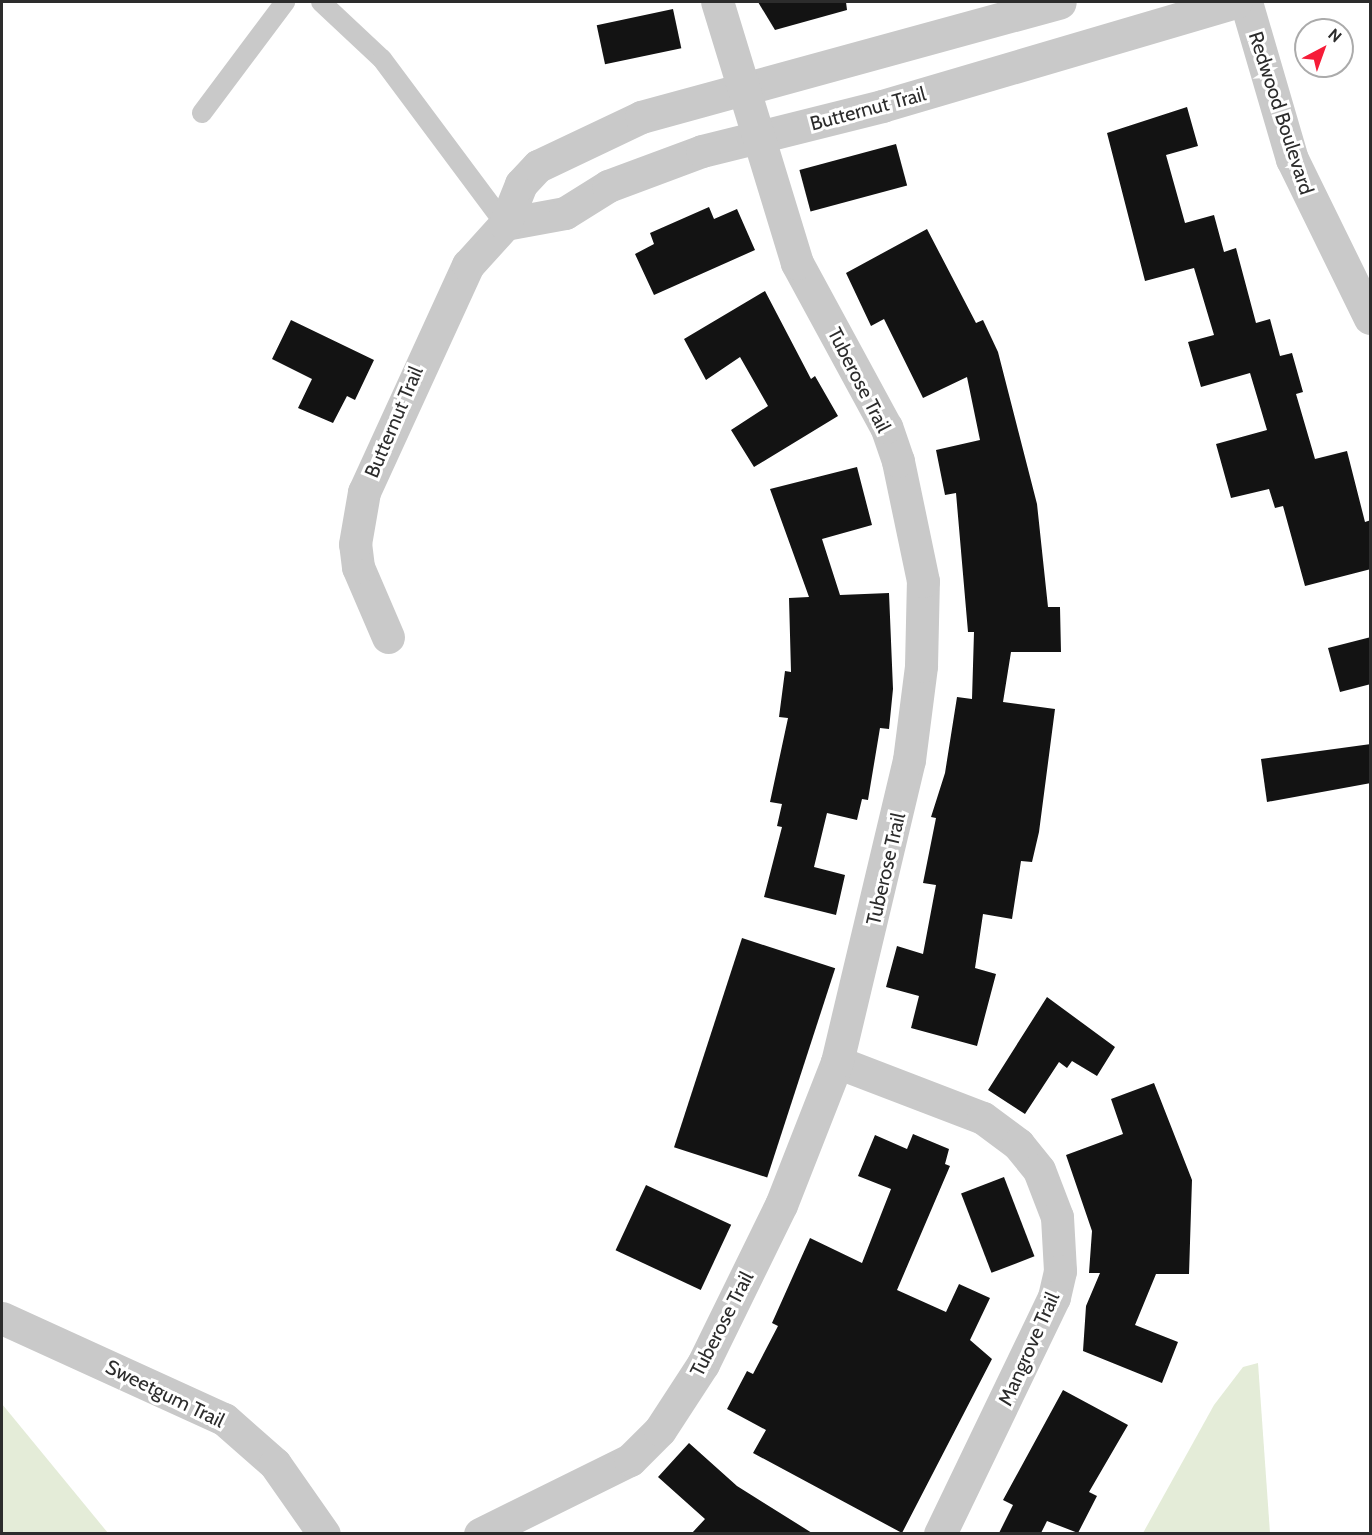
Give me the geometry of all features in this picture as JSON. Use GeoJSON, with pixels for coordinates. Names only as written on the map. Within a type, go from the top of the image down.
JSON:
{"type":"FeatureCollection","features":[{"type":"Feature","properties":{"kind":"street","name":"Tuberose Trail"},"geometry":{"type":"LineString","coordinates":[[480,1533],[630,1460],[660,1430],[703,1364],[748,1276],[837,1062],[909,760],[921,666],[921,562],[885,427],[797,263],[757,139],[717,2]]}},
{"type":"Feature","properties":{"kind":"street","name":"Butternut Trail"},"geometry":{"type":"LineString","coordinates":[[388,637],[357,567],[355,544],[364,492],[458,284],[505,224],[521,184],[538,166],[641,117],[742,90],[1019,7],[1060,2]]}},
{"type":"Feature","properties":{"kind":"street","name":"Butternut Trail"},"geometry":{"type":"LineString","coordinates":[[505,224],[565,213],[652,168],[1236,2]]}},
{"type":"Feature","properties":{"kind":"street","name":"Redwood Boulevard"},"geometry":{"type":"LineString","coordinates":[[1246,2],[1293,159],[1317,219],[1371,318]]}},
{"type":"Feature","properties":{"kind":"street"},"geometry":{"type":"LineString","coordinates":[[1019,7],[1034,61]]}},
{"type":"Feature","properties":{"kind":"street","name":"Mangrove Trail"},"geometry":{"type":"LineString","coordinates":[[837,1062],[983,1118],[1018,1144],[1039,1170],[1057,1217],[1060,1271],[1054,1298],[940,1533]]}},
{"type":"Feature","properties":{"kind":"street","name":"Sweetgum Trail"},"geometry":{"type":"LineString","coordinates":[[2,1318],[224,1419],[275,1464],[324,1533]]}},
{"type":"Feature","properties":{"kind":"lane"},"geometry":{"type":"LineString","coordinates":[[202,113],[285,2]]}},
{"type":"Feature","properties":{"kind":"lane"},"geometry":{"type":"LineString","coordinates":[[321,2],[382,58],[505,224]]}},
{"type":"Feature","properties":{"kind":"green space"},"geometry":{"type":"Polygon","coordinates":[[[1258,1363],[1270,1533],[1143,1533],[1214,1405],[1243,1367],[1258,1363]]]}},
{"type":"Feature","properties":{"kind":"green space"},"geometry":{"type":"Polygon","coordinates":[[[2,1404],[108,1533],[2,1533],[2,1404]]]}},
{"type":"Feature","properties":{"kind":"building"},"geometry":{"type":"Polygon","coordinates":[[[758,2],[846,2],[847,10],[775,30],[758,2]]]}},
{"type":"Feature","properties":{"kind":"building"},"geometry":{"type":"Polygon","coordinates":[[[673,9],[681,48],[605,64],[597,25],[673,9]]]}},
{"type":"Feature","properties":{"kind":"building"},"geometry":{"type":"Polygon","coordinates":[[[1187,107],[1198,146],[1166,155],[1185,223],[1214,215],[1224,252],[1236,248],[1256,323],[1270,319],[1280,356],[1292,353],[1303,392],[1296,394],[1315,459],[1347,451],[1365,522],[1371,520],[1371,569],[1305,586],[1283,506],[1275,508],[1269,489],[1231,498],[1216,444],[1267,430],[1250,373],[1201,387],[1188,342],[1214,335],[1194,268],[1145,281],[1107,133],[1187,107]]]}},
{"type":"Feature","properties":{"kind":"building"},"geometry":{"type":"Polygon","coordinates":[[[896,144],[907,186],[811,211],[799,170],[896,144]]]}},
{"type":"Feature","properties":{"kind":"building"},"geometry":{"type":"Polygon","coordinates":[[[709,207],[714,219],[737,209],[755,250],[654,295],[635,254],[654,244],[650,233],[709,207]]]}},
{"type":"Feature","properties":{"kind":"building"},"geometry":{"type":"Polygon","coordinates":[[[927,229],[976,323],[983,320],[998,352],[1037,504],[1048,607],[1060,607],[1061,652],[1011,652],[1003,702],[1055,709],[1039,832],[1032,862],[1021,861],[1012,919],[983,914],[975,968],[996,974],[977,1046],[911,1028],[919,996],[886,987],[897,946],[923,954],[936,885],[923,883],[936,818],[931,817],[945,773],[957,697],[972,699],[974,632],[968,632],[956,493],[945,495],[936,450],[980,440],[967,377],[923,398],[884,319],[871,326],[846,273],[927,229]]]}},
{"type":"Feature","properties":{"kind":"building"},"geometry":{"type":"Polygon","coordinates":[[[765,291],[811,379],[815,376],[838,416],[754,467],[731,430],[768,406],[740,357],[706,380],[684,339],[765,291]]]}},
{"type":"Feature","properties":{"kind":"building"},"geometry":{"type":"Polygon","coordinates":[[[291,320],[374,360],[355,400],[347,396],[333,423],[298,408],[312,379],[272,359],[291,320]]]}},
{"type":"Feature","properties":{"kind":"building"},"geometry":{"type":"Polygon","coordinates":[[[857,467],[872,525],[822,539],[840,595],[889,593],[893,689],[889,729],[880,728],[868,800],[862,799],[857,820],[827,813],[814,867],[845,875],[836,915],[764,897],[782,827],[777,826],[782,804],[770,802],[788,718],[779,717],[785,671],[791,672],[789,598],[809,597],[770,489],[857,467]]]}},
{"type":"Feature","properties":{"kind":"building"},"geometry":{"type":"Polygon","coordinates":[[[1371,637],[1371,684],[1340,692],[1328,648],[1371,637]]]}},
{"type":"Feature","properties":{"kind":"building"},"geometry":{"type":"Polygon","coordinates":[[[1371,744],[1371,783],[1267,802],[1261,759],[1371,744]]]}},
{"type":"Feature","properties":{"kind":"building"},"geometry":{"type":"Polygon","coordinates":[[[742,938],[835,968],[767,1178],[674,1147],[742,938]]]}},
{"type":"Feature","properties":{"kind":"building"},"geometry":{"type":"Polygon","coordinates":[[[1047,997],[1115,1047],[1097,1076],[1072,1061],[1067,1068],[1059,1062],[1025,1114],[988,1090],[1047,997]]]}},
{"type":"Feature","properties":{"kind":"building"},"geometry":{"type":"Polygon","coordinates":[[[1154,1083],[1192,1180],[1189,1274],[1156,1274],[1135,1325],[1178,1342],[1162,1383],[1083,1351],[1086,1306],[1100,1273],[1089,1273],[1092,1231],[1066,1155],[1123,1134],[1111,1099],[1154,1083]]]}},
{"type":"Feature","properties":{"kind":"building"},"geometry":{"type":"Polygon","coordinates":[[[913,1134],[949,1149],[945,1164],[950,1166],[897,1290],[946,1312],[959,1284],[990,1298],[970,1340],[992,1359],[902,1533],[753,1453],[766,1430],[727,1409],[747,1371],[753,1374],[778,1326],[772,1323],[810,1238],[862,1263],[891,1189],[858,1176],[875,1135],[907,1149],[913,1134]]]}},
{"type":"Feature","properties":{"kind":"building"},"geometry":{"type":"Polygon","coordinates":[[[1004,1177],[1034,1256],[992,1273],[961,1193],[1004,1177]]]}},
{"type":"Feature","properties":{"kind":"building"},"geometry":{"type":"Polygon","coordinates":[[[646,1185],[731,1225],[701,1290],[616,1250],[646,1185]]]}},
{"type":"Feature","properties":{"kind":"building"},"geometry":{"type":"Polygon","coordinates":[[[1063,1390],[1128,1425],[1089,1492],[1097,1496],[1078,1533],[1047,1521],[1041,1533],[999,1533],[1013,1505],[1003,1500],[1063,1390]]]}},
{"type":"Feature","properties":{"kind":"building"},"geometry":{"type":"Polygon","coordinates":[[[689,1443],[737,1486],[812,1533],[692,1533],[705,1519],[658,1477],[689,1443]]]}}]}
